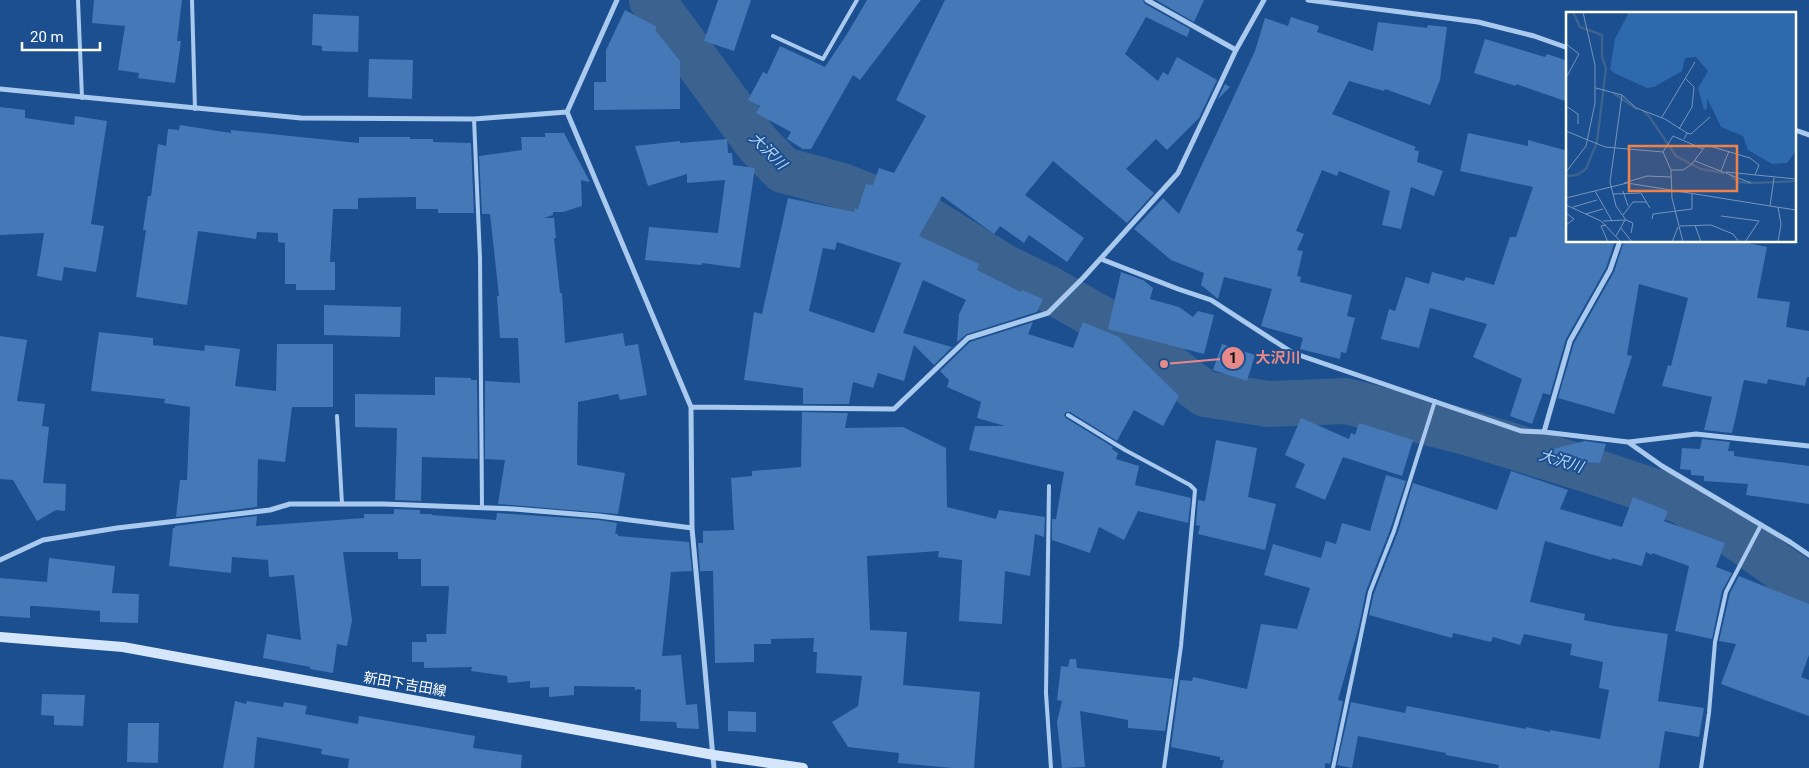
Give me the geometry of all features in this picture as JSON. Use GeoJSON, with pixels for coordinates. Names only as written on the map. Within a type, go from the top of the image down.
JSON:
{"type":"FeatureCollection","features":[{"type":"Feature","properties":{"kind":"main road","name":"新田下吉田線"},"geometry":{"type":"LineString","coordinates":[[0,637],[124,647],[714,754],[803,768]]}},
{"type":"Feature","properties":{"kind":"street"},"geometry":{"type":"LineString","coordinates":[[1147,0],[1236,50]]}},
{"type":"Feature","properties":{"kind":"street"},"geometry":{"type":"LineString","coordinates":[[691,407],[894,409],[968,338],[1048,313],[1084,277],[1178,173],[1236,50],[1264,0]]}},
{"type":"Feature","properties":{"kind":"street"},"geometry":{"type":"LineString","coordinates":[[1308,0],[1478,22],[1534,36],[1566,47]]}},
{"type":"Feature","properties":{"kind":"street"},"geometry":{"type":"LineString","coordinates":[[617,1],[567,112],[691,407],[692,528],[714,768]]}},
{"type":"Feature","properties":{"kind":"street"},"geometry":{"type":"LineString","coordinates":[[0,89],[301,118],[474,119],[567,112]]}},
{"type":"Feature","properties":{"kind":"street"},"geometry":{"type":"LineString","coordinates":[[1796,130],[1809,134]]}},
{"type":"Feature","properties":{"kind":"street"},"geometry":{"type":"LineString","coordinates":[[1544,432],[1570,341],[1610,270],[1620,242]]}},
{"type":"Feature","properties":{"kind":"street"},"geometry":{"type":"LineString","coordinates":[[1100,259],[1211,300],[1293,352],[1521,431],[1628,442],[1696,434],[1809,446]]}},
{"type":"Feature","properties":{"kind":"street"},"geometry":{"type":"LineString","coordinates":[[1628,442],[1662,466],[1790,542],[1809,556]]}},
{"type":"Feature","properties":{"kind":"street"},"geometry":{"type":"LineString","coordinates":[[0,560],[43,540],[117,528],[270,510],[290,504],[482,508],[599,516],[692,528]]}},
{"type":"Feature","properties":{"kind":"lane"},"geometry":{"type":"LineString","coordinates":[[78,0],[82,98]]}},
{"type":"Feature","properties":{"kind":"lane"},"geometry":{"type":"LineString","coordinates":[[192,0],[195,108]]}},
{"type":"Feature","properties":{"kind":"lane"},"geometry":{"type":"LineString","coordinates":[[773,36],[823,59],[857,0]]}},
{"type":"Feature","properties":{"kind":"lane"},"geometry":{"type":"LineString","coordinates":[[474,119],[480,258],[482,508]]}},
{"type":"Feature","properties":{"kind":"lane"},"geometry":{"type":"LineString","coordinates":[[1334,768],[1370,592],[1394,532],[1434,401]]}},
{"type":"Feature","properties":{"kind":"lane"},"geometry":{"type":"LineString","coordinates":[[1068,415],[1125,450],[1190,485],[1195,490],[1181,646],[1164,768]]}},
{"type":"Feature","properties":{"kind":"lane"},"geometry":{"type":"LineString","coordinates":[[337,416],[342,504]]}},
{"type":"Feature","properties":{"kind":"lane"},"geometry":{"type":"LineString","coordinates":[[1049,486],[1046,693],[1051,768]]}},
{"type":"Feature","properties":{"kind":"lane"},"geometry":{"type":"LineString","coordinates":[[1701,768],[1709,713],[1715,642],[1726,592],[1761,525]]}},
{"type":"Feature","properties":{"kind":"building"},"geometry":{"type":"Polygon","coordinates":[[[94,0],[182,0],[177,41],[181,41],[175,83],[138,78],[139,73],[118,70],[125,26],[92,23],[94,0]]]}},
{"type":"Feature","properties":{"kind":"building"},"geometry":{"type":"Polygon","coordinates":[[[718,0],[751,0],[734,51],[704,41],[718,0]]]}},
{"type":"Feature","properties":{"kind":"building"},"geometry":{"type":"Polygon","coordinates":[[[867,0],[921,0],[860,80],[853,75],[811,149],[803,149],[787,139],[791,132],[756,113],[760,106],[748,100],[763,72],[767,74],[780,46],[825,67],[867,0]]]}},
{"type":"Feature","properties":{"kind":"building"},"geometry":{"type":"Polygon","coordinates":[[[945,0],[1143,0],[1145,4],[1190,29],[1187,37],[1146,17],[1125,54],[1158,81],[1163,72],[1168,75],[1177,57],[1217,80],[1199,118],[1167,150],[1156,139],[1126,169],[1154,193],[1127,223],[1053,161],[1025,195],[1084,238],[1067,262],[1029,235],[1024,243],[1000,226],[994,234],[942,196],[919,236],[979,264],[977,270],[1021,292],[1022,290],[1043,299],[1037,312],[967,334],[957,342],[959,314],[966,300],[923,280],[903,333],[952,347],[934,365],[914,345],[904,381],[878,373],[873,388],[853,382],[849,404],[803,404],[803,388],[744,380],[754,312],[762,314],[788,198],[854,212],[855,208],[858,209],[866,184],[873,185],[879,168],[894,173],[926,116],[896,100],[945,0]],[[837,242],[835,250],[823,248],[809,311],[874,333],[901,263],[837,242]]]}},
{"type":"Feature","properties":{"kind":"building"},"geometry":{"type":"Polygon","coordinates":[[[1156,0],[1204,0],[1194,22],[1156,0]]]}},
{"type":"Feature","properties":{"kind":"building"},"geometry":{"type":"Polygon","coordinates":[[[625,10],[657,27],[655,30],[680,61],[680,109],[594,110],[594,82],[606,82],[606,50],[625,10]]]}},
{"type":"Feature","properties":{"kind":"building"},"geometry":{"type":"Polygon","coordinates":[[[313,14],[359,16],[358,52],[322,51],[322,46],[312,45],[313,14]]]}},
{"type":"Feature","properties":{"kind":"building"},"geometry":{"type":"Polygon","coordinates":[[[1291,17],[1319,26],[1317,32],[1373,51],[1378,22],[1427,28],[1428,25],[1447,27],[1440,80],[1430,105],[1385,89],[1384,91],[1349,81],[1332,114],[1416,147],[1414,150],[1419,151],[1417,162],[1443,171],[1434,196],[1411,187],[1401,229],[1382,225],[1390,191],[1339,171],[1337,176],[1322,170],[1296,231],[1304,234],[1297,250],[1303,251],[1297,276],[1301,277],[1300,282],[1352,295],[1347,316],[1355,318],[1346,353],[1341,352],[1340,359],[1300,349],[1303,338],[1261,326],[1272,289],[1224,277],[1218,299],[1201,285],[1204,273],[1171,260],[1134,229],[1163,198],[1179,214],[1255,51],[1265,18],[1288,26],[1291,17]]]}},
{"type":"Feature","properties":{"kind":"building"},"geometry":{"type":"Polygon","coordinates":[[[1485,39],[1545,57],[1547,54],[1566,60],[1566,101],[1516,84],[1516,86],[1474,73],[1485,39]]]}},
{"type":"Feature","properties":{"kind":"building"},"geometry":{"type":"Polygon","coordinates":[[[369,59],[413,60],[412,99],[368,97],[369,59]]]}},
{"type":"Feature","properties":{"kind":"building"},"geometry":{"type":"Polygon","coordinates":[[[1225,84],[1230,87],[1217,100],[1225,84]]]}},
{"type":"Feature","properties":{"kind":"building"},"geometry":{"type":"Polygon","coordinates":[[[0,107],[25,110],[25,118],[74,125],[75,116],[107,121],[91,224],[104,226],[96,272],[64,267],[62,281],[37,276],[44,233],[0,235],[0,107]]]}},
{"type":"Feature","properties":{"kind":"building"},"geometry":{"type":"Polygon","coordinates":[[[180,125],[231,133],[231,130],[359,143],[359,137],[410,137],[410,139],[433,139],[433,142],[471,143],[474,213],[438,213],[438,209],[416,209],[416,197],[358,198],[358,209],[333,209],[330,262],[335,262],[335,290],[296,290],[296,284],[285,284],[285,243],[278,242],[278,233],[257,232],[256,239],[198,231],[187,305],[136,297],[146,230],[143,230],[148,196],[151,196],[158,144],[166,146],[168,129],[179,130],[180,125]]]}},
{"type":"Feature","properties":{"kind":"building"},"geometry":{"type":"Polygon","coordinates":[[[545,133],[564,133],[590,182],[581,180],[582,206],[563,212],[553,212],[553,215],[544,218],[554,218],[556,238],[554,238],[560,293],[562,293],[565,343],[623,333],[625,346],[638,344],[647,395],[620,400],[618,394],[578,402],[577,465],[625,473],[618,514],[498,504],[505,460],[485,459],[485,381],[520,383],[518,338],[500,338],[497,296],[499,296],[490,214],[482,214],[479,156],[522,150],[521,137],[545,137],[545,133]]]}},
{"type":"Feature","properties":{"kind":"building"},"geometry":{"type":"Polygon","coordinates":[[[1468,133],[1528,146],[1528,140],[1566,150],[1566,242],[1615,242],[1606,268],[1566,339],[1550,395],[1543,393],[1532,424],[1510,416],[1522,379],[1473,357],[1487,324],[1430,308],[1419,348],[1381,339],[1389,309],[1395,311],[1406,277],[1429,284],[1432,272],[1464,281],[1466,277],[1494,285],[1510,237],[1516,237],[1533,187],[1460,171],[1468,133]]]}},
{"type":"Feature","properties":{"kind":"building"},"geometry":{"type":"Polygon","coordinates":[[[727,139],[728,153],[732,153],[733,165],[755,168],[740,268],[702,263],[702,265],[645,260],[649,227],[718,233],[725,180],[687,183],[687,174],[648,186],[635,146],[680,141],[680,143],[727,139]]]}},
{"type":"Feature","properties":{"kind":"building"},"geometry":{"type":"Polygon","coordinates":[[[1624,242],[1743,242],[1767,247],[1757,298],[1790,302],[1786,327],[1809,331],[1809,377],[1807,377],[1805,386],[1768,379],[1767,384],[1744,380],[1732,433],[1704,430],[1712,397],[1662,386],[1668,365],[1671,366],[1688,298],[1639,284],[1627,355],[1632,356],[1614,414],[1558,398],[1574,343],[1614,272],[1624,242]]]}},
{"type":"Feature","properties":{"kind":"building"},"geometry":{"type":"Polygon","coordinates":[[[1121,272],[1143,280],[1153,288],[1150,299],[1179,307],[1193,317],[1198,311],[1214,315],[1204,354],[1108,329],[1121,272]]]}},
{"type":"Feature","properties":{"kind":"building"},"geometry":{"type":"Polygon","coordinates":[[[324,305],[401,307],[400,337],[324,335],[324,305]]]}},
{"type":"Feature","properties":{"kind":"building"},"geometry":{"type":"Polygon","coordinates":[[[1033,322],[1028,334],[1073,348],[1083,322],[1119,337],[1179,396],[1163,426],[1134,410],[1117,441],[1070,412],[1066,412],[1064,415],[1113,447],[1112,449],[1118,453],[1116,459],[1139,466],[1135,485],[1191,498],[1188,523],[1138,511],[1124,540],[1099,527],[1090,553],[1052,540],[1052,519],[1056,519],[1064,472],[969,450],[975,426],[1005,426],[977,418],[981,402],[947,387],[949,380],[940,371],[970,342],[1033,322]]]}},
{"type":"Feature","properties":{"kind":"building"},"geometry":{"type":"Polygon","coordinates":[[[99,332],[153,338],[153,345],[204,351],[205,345],[240,349],[235,386],[276,391],[277,344],[333,344],[333,407],[292,407],[285,462],[258,459],[257,507],[176,517],[180,480],[187,480],[190,407],[164,403],[165,399],[91,391],[99,332]]]}},
{"type":"Feature","properties":{"kind":"building"},"geometry":{"type":"Polygon","coordinates":[[[0,336],[27,340],[17,401],[45,404],[42,426],[49,427],[43,483],[66,484],[65,511],[56,510],[37,521],[13,480],[0,479],[0,336]]]}},
{"type":"Feature","properties":{"kind":"building"},"geometry":{"type":"Polygon","coordinates":[[[1222,344],[1255,355],[1247,381],[1213,370],[1222,344]]]}},
{"type":"Feature","properties":{"kind":"building"},"geometry":{"type":"Polygon","coordinates":[[[435,377],[471,378],[471,380],[477,380],[478,459],[422,457],[421,501],[395,500],[397,428],[355,427],[355,394],[435,395],[435,377]]]}},
{"type":"Feature","properties":{"kind":"building"},"geometry":{"type":"Polygon","coordinates":[[[802,412],[848,413],[845,428],[903,427],[946,448],[947,507],[996,519],[999,510],[1045,517],[1044,537],[1035,534],[1030,576],[1005,571],[1002,624],[959,621],[962,560],[938,557],[939,551],[867,556],[870,630],[907,632],[903,685],[980,692],[974,768],[898,763],[899,753],[848,747],[832,722],[858,706],[862,676],[816,673],[817,652],[813,652],[814,638],[771,639],[771,644],[754,644],[754,662],[715,663],[713,571],[700,571],[698,543],[703,543],[703,531],[734,530],[731,478],[752,476],[752,471],[801,467],[802,412]]]}},
{"type":"Feature","properties":{"kind":"building"},"geometry":{"type":"Polygon","coordinates":[[[1301,418],[1349,439],[1351,433],[1355,435],[1359,423],[1413,440],[1402,476],[1343,457],[1325,500],[1295,487],[1305,464],[1285,455],[1301,418]]]}},
{"type":"Feature","properties":{"kind":"building"},"geometry":{"type":"Polygon","coordinates":[[[1702,439],[1730,442],[1728,451],[1734,451],[1734,456],[1809,466],[1809,504],[1746,495],[1748,484],[1704,481],[1704,476],[1691,475],[1691,470],[1680,469],[1682,448],[1700,449],[1702,439]]]}},
{"type":"Feature","properties":{"kind":"building"},"geometry":{"type":"Polygon","coordinates":[[[1216,440],[1257,448],[1248,497],[1276,504],[1265,550],[1198,534],[1200,526],[1196,525],[1198,500],[1205,501],[1216,440]]]}},
{"type":"Feature","properties":{"kind":"building"},"geometry":{"type":"Polygon","coordinates":[[[1585,441],[1606,444],[1600,463],[1586,462],[1545,451],[1585,441]]]}},
{"type":"Feature","properties":{"kind":"building"},"geometry":{"type":"Polygon","coordinates":[[[1511,471],[1568,490],[1560,509],[1622,527],[1633,497],[1668,511],[1664,521],[1725,543],[1716,567],[1732,573],[1722,591],[1712,639],[1675,631],[1689,566],[1652,553],[1652,555],[1646,552],[1642,566],[1612,558],[1611,560],[1545,541],[1530,602],[1585,614],[1584,620],[1668,634],[1658,701],[1704,708],[1699,737],[1665,731],[1659,768],[1498,768],[1499,765],[1358,736],[1352,768],[1337,765],[1351,702],[1405,713],[1407,706],[1526,729],[1526,727],[1550,732],[1550,730],[1600,739],[1609,690],[1599,688],[1603,662],[1570,655],[1572,644],[1524,634],[1520,645],[1493,637],[1491,642],[1453,633],[1452,638],[1369,615],[1374,593],[1398,532],[1413,483],[1497,510],[1511,471]]]}},
{"type":"Feature","properties":{"kind":"building"},"geometry":{"type":"Polygon","coordinates":[[[1386,475],[1406,481],[1390,530],[1366,591],[1359,626],[1338,700],[1343,701],[1330,764],[1325,763],[1325,768],[1222,768],[1224,760],[1220,760],[1220,757],[1171,747],[1180,680],[1192,681],[1193,677],[1247,689],[1261,624],[1297,629],[1310,588],[1264,575],[1273,544],[1321,558],[1326,541],[1336,544],[1342,523],[1370,531],[1386,475]]]}},
{"type":"Feature","properties":{"kind":"building"},"geometry":{"type":"Polygon","coordinates":[[[394,509],[420,510],[420,514],[496,520],[497,513],[599,520],[617,523],[615,534],[618,534],[618,536],[689,542],[692,571],[671,572],[662,656],[681,655],[686,705],[697,704],[699,729],[677,728],[676,722],[640,721],[641,689],[635,690],[635,687],[574,686],[574,695],[549,697],[549,687],[530,688],[530,681],[508,683],[507,676],[471,671],[472,667],[424,668],[424,662],[412,662],[412,642],[427,642],[426,634],[446,634],[449,586],[421,586],[421,559],[398,559],[398,552],[343,552],[352,621],[347,646],[337,644],[333,673],[263,658],[267,634],[301,640],[294,575],[269,577],[268,560],[232,557],[231,573],[169,566],[173,528],[175,526],[257,516],[256,526],[364,518],[364,514],[394,514],[394,509]]]}},
{"type":"Feature","properties":{"kind":"building"},"geometry":{"type":"Polygon","coordinates":[[[49,558],[115,566],[112,593],[139,594],[138,623],[100,622],[100,611],[35,606],[30,606],[30,618],[0,616],[0,578],[47,582],[49,558]]]}},
{"type":"Feature","properties":{"kind":"building"},"geometry":{"type":"Polygon","coordinates":[[[1739,576],[1809,604],[1809,655],[1801,677],[1809,680],[1809,716],[1721,684],[1736,644],[1719,641],[1730,593],[1739,576]]]}},
{"type":"Feature","properties":{"kind":"building"},"geometry":{"type":"Polygon","coordinates":[[[1070,659],[1076,659],[1077,668],[1173,679],[1165,731],[1128,728],[1128,720],[1080,711],[1085,767],[1062,768],[1057,722],[1062,701],[1057,700],[1061,666],[1068,667],[1070,659]]]}},
{"type":"Feature","properties":{"kind":"building"},"geometry":{"type":"Polygon","coordinates":[[[42,694],[85,695],[83,726],[54,725],[54,716],[41,715],[42,694]]]}},
{"type":"Feature","properties":{"kind":"building"},"geometry":{"type":"Polygon","coordinates":[[[235,701],[246,704],[247,701],[283,707],[284,702],[307,706],[305,714],[358,724],[359,716],[475,736],[473,748],[522,755],[521,768],[348,768],[349,759],[321,754],[322,749],[257,737],[254,768],[223,768],[235,701]]]}},
{"type":"Feature","properties":{"kind":"building"},"geometry":{"type":"Polygon","coordinates":[[[728,711],[756,712],[756,732],[728,731],[728,711]]]}},
{"type":"Feature","properties":{"kind":"building"},"geometry":{"type":"Polygon","coordinates":[[[128,723],[159,723],[158,763],[127,762],[128,723]]]}},
{"type":"Feature","properties":{"kind":"waterway","name":"大沢川"},"geometry":{"type":"LineString","coordinates":[[652,0],[757,143],[783,170],[839,185],[930,221],[1004,267],[1049,289],[1124,332],[1205,394],[1268,404],[1346,401],[1473,434],[1589,470],[1682,501],[1723,527],[1809,588]]}},
{"type":"Feature","properties":{"kind":"place","name":"大沢川"},"geometry":{"type":"Point","coordinates":[1164,364]}}]}
